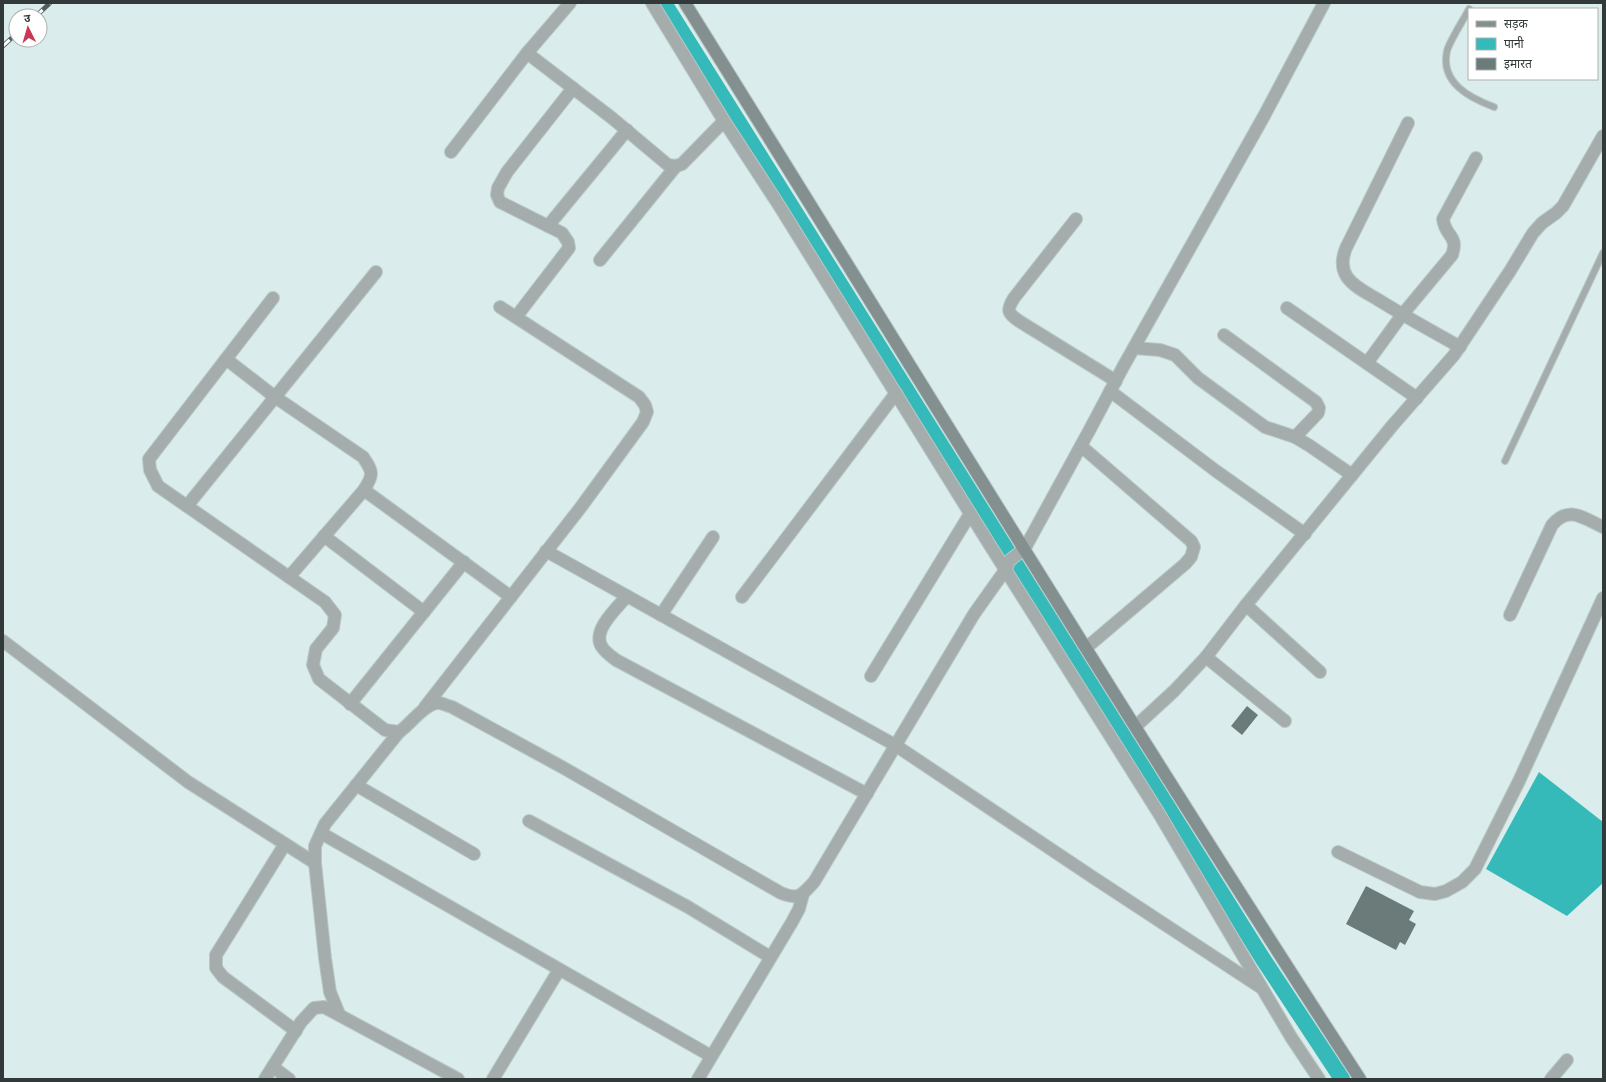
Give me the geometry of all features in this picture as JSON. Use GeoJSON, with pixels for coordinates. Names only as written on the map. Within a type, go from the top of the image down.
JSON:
{"type":"FeatureCollection","features":[{"type":"Feature","properties":{"kind":"street"},"geometry":{"type":"LineString","coordinates":[[451,152],[527,53],[570,3]]}},
{"type":"Feature","properties":{"kind":"street"},"geometry":{"type":"LineString","coordinates":[[652,3],[724,121],[776,201],[970,514],[1008,565],[1158,812],[1291,1037],[1319,1079]]}},
{"type":"Feature","properties":{"kind":"street"},"geometry":{"type":"LineString","coordinates":[[685,3],[1022,550],[1136,726],[1186,809],[1270,941],[1360,1079]]}},
{"type":"Feature","properties":{"kind":"street"},"geometry":{"type":"LineString","coordinates":[[425,707],[438,703],[452,708],[562,767],[781,893],[790,897],[798,897],[803,894],[814,882],[974,614],[1008,565],[1022,550],[1264,116],[1324,3]]}},
{"type":"Feature","properties":{"kind":"street"},"geometry":{"type":"LineString","coordinates":[[527,53],[626,130],[668,165],[676,166],[682,164],[724,121]]}},
{"type":"Feature","properties":{"kind":"street"},"geometry":{"type":"LineString","coordinates":[[516,317],[569,248],[568,242],[562,233],[500,202],[497,195],[498,188],[507,172],[573,88]]}},
{"type":"Feature","properties":{"kind":"street"},"geometry":{"type":"LineString","coordinates":[[1408,123],[1342,258],[1343,268],[1348,278],[1360,289],[1402,315],[1460,347]]}},
{"type":"Feature","properties":{"kind":"street"},"geometry":{"type":"LineString","coordinates":[[548,226],[626,130]]}},
{"type":"Feature","properties":{"kind":"street"},"geometry":{"type":"LineString","coordinates":[[1136,726],[1174,691],[1206,657],[1246,605],[1352,475],[1460,347],[1533,233],[1542,222],[1556,213],[1563,206],[1603,136]]}},
{"type":"Feature","properties":{"kind":"street"},"geometry":{"type":"LineString","coordinates":[[1367,363],[1402,315],[1452,255],[1455,246],[1454,240],[1444,227],[1443,219],[1476,158]]}},
{"type":"Feature","properties":{"kind":"street"},"geometry":{"type":"LineString","coordinates":[[600,260],[676,166]]}},
{"type":"Feature","properties":{"kind":"street"},"geometry":{"type":"LineString","coordinates":[[1076,219],[1009,305],[1011,315],[1113,386],[1216,471],[1305,534]]}},
{"type":"Feature","properties":{"kind":"street"},"geometry":{"type":"LineString","coordinates":[[187,506],[376,272]]}},
{"type":"Feature","properties":{"kind":"street"},"geometry":{"type":"LineString","coordinates":[[274,298],[149,459],[150,470],[158,486],[325,602],[335,615],[333,628],[316,649],[313,665],[319,679],[385,730],[399,732]]}},
{"type":"Feature","properties":{"kind":"street"},"geometry":{"type":"LineString","coordinates":[[339,1014],[330,992],[314,863],[316,846],[325,824],[399,732],[408,726],[425,707],[546,551],[643,422],[647,412],[645,405],[638,397],[500,307]]}},
{"type":"Feature","properties":{"kind":"street"},"geometry":{"type":"LineString","coordinates":[[1287,308],[1417,398]]}},
{"type":"Feature","properties":{"kind":"street"},"geometry":{"type":"LineString","coordinates":[[1224,335],[1316,402],[1319,408],[1318,413],[1295,437]]}},
{"type":"Feature","properties":{"kind":"street"},"geometry":{"type":"LineString","coordinates":[[1134,348],[1160,350],[1174,356],[1198,378],[1265,427],[1295,437],[1352,475]]}},
{"type":"Feature","properties":{"kind":"street"},"geometry":{"type":"LineString","coordinates":[[226,359],[275,397],[362,457],[370,468],[371,479],[364,490],[289,577]]}},
{"type":"Feature","properties":{"kind":"street"},"geometry":{"type":"LineString","coordinates":[[742,597],[896,393]]}},
{"type":"Feature","properties":{"kind":"street"},"geometry":{"type":"LineString","coordinates":[[1081,446],[1192,542],[1194,547],[1191,557],[1186,564],[1086,648]]}},
{"type":"Feature","properties":{"kind":"street"},"geometry":{"type":"LineString","coordinates":[[364,490],[511,596]]}},
{"type":"Feature","properties":{"kind":"street"},"geometry":{"type":"LineString","coordinates":[[871,676],[970,514]]}},
{"type":"Feature","properties":{"kind":"street"},"geometry":{"type":"LineString","coordinates":[[1510,615],[1552,525],[1557,520],[1563,515],[1573,514],[1603,527]]}},
{"type":"Feature","properties":{"kind":"street"},"geometry":{"type":"LineString","coordinates":[[324,536],[424,612]]}},
{"type":"Feature","properties":{"kind":"street"},"geometry":{"type":"LineString","coordinates":[[661,615],[714,537]]}},
{"type":"Feature","properties":{"kind":"street"},"geometry":{"type":"LineString","coordinates":[[546,551],[895,745],[1039,842],[1262,988]]}},
{"type":"Feature","properties":{"kind":"street"},"geometry":{"type":"LineString","coordinates":[[350,704],[464,562]]}},
{"type":"Feature","properties":{"kind":"street"},"geometry":{"type":"LineString","coordinates":[[626,596],[603,624],[598,637],[602,647],[616,660],[867,794]]}},
{"type":"Feature","properties":{"kind":"street"},"geometry":{"type":"LineString","coordinates":[[1338,852],[1420,892],[1435,894],[1446,891],[1462,882],[1474,869],[1515,788],[1603,598]]}},
{"type":"Feature","properties":{"kind":"street"},"geometry":{"type":"LineString","coordinates":[[1246,605],[1320,672]]}},
{"type":"Feature","properties":{"kind":"street"},"geometry":{"type":"LineString","coordinates":[[3,641],[188,782],[314,863]]}},
{"type":"Feature","properties":{"kind":"street"},"geometry":{"type":"LineString","coordinates":[[1206,657],[1285,721]]}},
{"type":"Feature","properties":{"kind":"street"},"geometry":{"type":"LineString","coordinates":[[356,785],[474,854]]}},
{"type":"Feature","properties":{"kind":"street"},"geometry":{"type":"LineString","coordinates":[[529,821],[688,907],[770,957]]}},
{"type":"Feature","properties":{"kind":"street"},"geometry":{"type":"LineString","coordinates":[[320,834],[711,1056]]}},
{"type":"Feature","properties":{"kind":"street"},"geometry":{"type":"LineString","coordinates":[[285,844],[216,955],[216,968],[223,977],[296,1031]]}},
{"type":"Feature","properties":{"kind":"street"},"geometry":{"type":"LineString","coordinates":[[698,1079],[792,922],[799,908],[803,894]]}},
{"type":"Feature","properties":{"kind":"street"},"geometry":{"type":"LineString","coordinates":[[493,1079],[558,970]]}},
{"type":"Feature","properties":{"kind":"street"},"geometry":{"type":"LineString","coordinates":[[265,1079],[302,1022],[314,1008],[324,1006],[458,1079]]}},
{"type":"Feature","properties":{"kind":"street"},"geometry":{"type":"LineString","coordinates":[[1551,1079],[1567,1060]]}},
{"type":"Feature","properties":{"kind":"street"},"geometry":{"type":"LineString","coordinates":[[272,1067],[289,1079]]}},
{"type":"Feature","properties":{"kind":"lane"},"geometry":{"type":"LineString","coordinates":[[1468,11],[1447,50],[1446,66],[1451,77],[1459,88],[1467,95],[1494,107]]}},
{"type":"Feature","properties":{"kind":"lane"},"geometry":{"type":"LineString","coordinates":[[1505,461],[1601,263],[1603,253]]}},
{"type":"Feature","properties":{"kind":"water"},"geometry":{"type":"Polygon","coordinates":[[[1539,772],[1603,822],[1603,883],[1567,916],[1486,869],[1539,772]]]}},
{"type":"Feature","properties":{"kind":"building"},"geometry":{"type":"Polygon","coordinates":[[[1247,706],[1258,715],[1242,735],[1231,726],[1247,706]]]}},
{"type":"Feature","properties":{"kind":"building"},"geometry":{"type":"Polygon","coordinates":[[[1366,886],[1414,911],[1409,920],[1416,924],[1405,945],[1400,942],[1396,950],[1346,924],[1366,886]]]}},
{"type":"Feature","properties":{"kind":"waterway"},"geometry":{"type":"LineString","coordinates":[[664,3],[1263,959],[1342,1079]]}},
{"type":"Feature","properties":{"kind":"railway"},"geometry":{"type":"LineString","coordinates":[[45,8],[50,3]]}},
{"type":"Feature","properties":{"kind":"railway"},"geometry":{"type":"LineString","coordinates":[[3,46],[8,41]]}}]}
